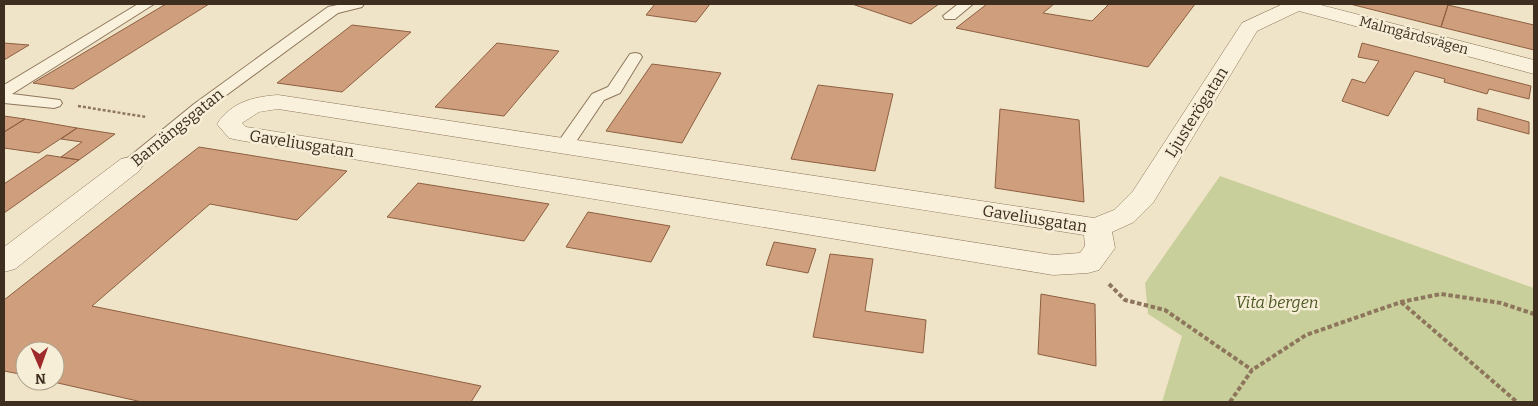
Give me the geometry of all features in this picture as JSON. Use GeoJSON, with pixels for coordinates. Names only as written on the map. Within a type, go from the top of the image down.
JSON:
{"type":"FeatureCollection","features":[{"type":"Feature","properties":{"kind":"street","name":"Malmgårdsvägen"},"geometry":{"type":"LineString","coordinates":[[1298,4],[1534,67]]}},
{"type":"Feature","properties":{"kind":"street","name":"Ljusterögatan"},"geometry":{"type":"LineString","coordinates":[[1097,228],[1124,216],[1143,197],[1249,27],[1298,4]]}},
{"type":"Feature","properties":{"kind":"street","name":"Gaveliusgatan"},"geometry":{"type":"LineString","coordinates":[[278,102],[1097,228],[1100,248],[1088,263],[1053,265],[238,133],[229,124],[238,113],[255,104],[278,102]]}},
{"type":"Feature","properties":{"kind":"street"},"geometry":{"type":"LineString","coordinates":[[653,199],[676,162]]}},
{"type":"Feature","properties":{"kind":"street","name":"Barnängsgatan"},"geometry":{"type":"LineString","coordinates":[[4,262],[130,165]]}},
{"type":"Feature","properties":{"kind":"lane"},"geometry":{"type":"LineString","coordinates":[[4,92],[147,4]]}},
{"type":"Feature","properties":{"kind":"lane","name":"Barnängsgatan"},"geometry":{"type":"LineString","coordinates":[[130,165],[200,106],[333,10],[356,4]]}},
{"type":"Feature","properties":{"kind":"lane"},"geometry":{"type":"LineString","coordinates":[[950,16],[966,4]]}},
{"type":"Feature","properties":{"kind":"lane"},"geometry":{"type":"LineString","coordinates":[[565,145],[598,97],[614,90],[635,57]]}},
{"type":"Feature","properties":{"kind":"lane"},"geometry":{"type":"LineString","coordinates":[[4,98],[54,102]]}},
{"type":"Feature","properties":{"kind":"path"},"geometry":{"type":"LineString","coordinates":[[54,102],[181,123]]}},
{"type":"Feature","properties":{"kind":"path"},"geometry":{"type":"LineString","coordinates":[[1230,402],[1252,370],[1306,335],[1401,302],[1441,294],[1501,302],[1534,314]]}},
{"type":"Feature","properties":{"kind":"path"},"geometry":{"type":"LineString","coordinates":[[1125,300],[1165,310],[1252,370]]}},
{"type":"Feature","properties":{"kind":"path"},"geometry":{"type":"LineString","coordinates":[[1401,302],[1518,402]]}},
{"type":"Feature","properties":{"kind":"green space","name":"Vita bergen"},"geometry":{"type":"Polygon","coordinates":[[[1220,176],[1534,288],[1534,402],[1162,402],[1182,336],[1148,314],[1145,283],[1220,176]]]}},
{"type":"Feature","properties":{"kind":"building"},"geometry":{"type":"Polygon","coordinates":[[[166,4],[209,4],[73,89],[33,83],[166,4]]]}},
{"type":"Feature","properties":{"kind":"building"},"geometry":{"type":"Polygon","coordinates":[[[655,4],[710,4],[696,22],[646,15],[655,4]]]}},
{"type":"Feature","properties":{"kind":"building"},"geometry":{"type":"Polygon","coordinates":[[[852,4],[939,4],[911,24],[852,4]]]}},
{"type":"Feature","properties":{"kind":"building"},"geometry":{"type":"Polygon","coordinates":[[[987,4],[1054,4],[1043,13],[1092,21],[1108,5],[1103,4],[1195,4],[1148,67],[956,28],[987,4]]]}},
{"type":"Feature","properties":{"kind":"building"},"geometry":{"type":"Polygon","coordinates":[[[1350,4],[1444,4],[1448,5],[1441,27],[1350,4]]]}},
{"type":"Feature","properties":{"kind":"building"},"geometry":{"type":"Polygon","coordinates":[[[1448,5],[1534,25],[1534,50],[1441,27],[1448,5]]]}},
{"type":"Feature","properties":{"kind":"building"},"geometry":{"type":"Polygon","coordinates":[[[352,25],[411,32],[342,92],[277,83],[352,25]]]}},
{"type":"Feature","properties":{"kind":"building"},"geometry":{"type":"Polygon","coordinates":[[[4,43],[29,45],[4,60],[4,43]]]}},
{"type":"Feature","properties":{"kind":"building"},"geometry":{"type":"Polygon","coordinates":[[[497,43],[559,51],[504,116],[435,107],[497,43]]]}},
{"type":"Feature","properties":{"kind":"building"},"geometry":{"type":"Polygon","coordinates":[[[1362,43],[1531,86],[1529,99],[1489,89],[1487,94],[1444,82],[1445,79],[1415,71],[1388,116],[1342,101],[1352,79],[1365,83],[1379,61],[1358,57],[1362,43]]]}},
{"type":"Feature","properties":{"kind":"building"},"geometry":{"type":"Polygon","coordinates":[[[652,64],[721,73],[682,143],[606,131],[652,64]]]}},
{"type":"Feature","properties":{"kind":"building"},"geometry":{"type":"Polygon","coordinates":[[[818,85],[893,94],[875,171],[791,159],[818,85]]]}},
{"type":"Feature","properties":{"kind":"building"},"geometry":{"type":"Polygon","coordinates":[[[1478,108],[1529,122],[1529,134],[1477,120],[1478,108]]]}},
{"type":"Feature","properties":{"kind":"building"},"geometry":{"type":"Polygon","coordinates":[[[1000,109],[1079,120],[1084,202],[995,188],[1000,109]]]}},
{"type":"Feature","properties":{"kind":"building"},"geometry":{"type":"Polygon","coordinates":[[[4,116],[25,119],[4,132],[4,116]]]}},
{"type":"Feature","properties":{"kind":"building"},"geometry":{"type":"Polygon","coordinates":[[[25,119],[77,128],[39,153],[4,148],[4,132],[25,119]]]}},
{"type":"Feature","properties":{"kind":"building"},"geometry":{"type":"Polygon","coordinates":[[[77,128],[115,134],[79,160],[61,157],[82,142],[61,139],[77,128]]]}},
{"type":"Feature","properties":{"kind":"building"},"geometry":{"type":"Polygon","coordinates":[[[199,147],[347,171],[297,220],[210,204],[92,306],[481,386],[471,402],[142,402],[65,385],[65,341],[15,341],[15,373],[4,371],[4,300],[199,147]]]}},
{"type":"Feature","properties":{"kind":"building"},"geometry":{"type":"Polygon","coordinates":[[[47,155],[79,160],[4,213],[4,184],[47,155]]]}},
{"type":"Feature","properties":{"kind":"building"},"geometry":{"type":"Polygon","coordinates":[[[418,183],[549,204],[524,241],[387,217],[418,183]]]}},
{"type":"Feature","properties":{"kind":"building"},"geometry":{"type":"Polygon","coordinates":[[[588,212],[670,226],[651,262],[566,247],[588,212]]]}},
{"type":"Feature","properties":{"kind":"building"},"geometry":{"type":"Polygon","coordinates":[[[774,242],[816,249],[808,273],[766,265],[774,242]]]}},
{"type":"Feature","properties":{"kind":"building"},"geometry":{"type":"Polygon","coordinates":[[[830,254],[873,259],[865,311],[926,320],[923,353],[813,337],[830,254]]]}},
{"type":"Feature","properties":{"kind":"building"},"geometry":{"type":"Polygon","coordinates":[[[1041,294],[1095,304],[1096,366],[1038,354],[1041,294]]]}}]}
